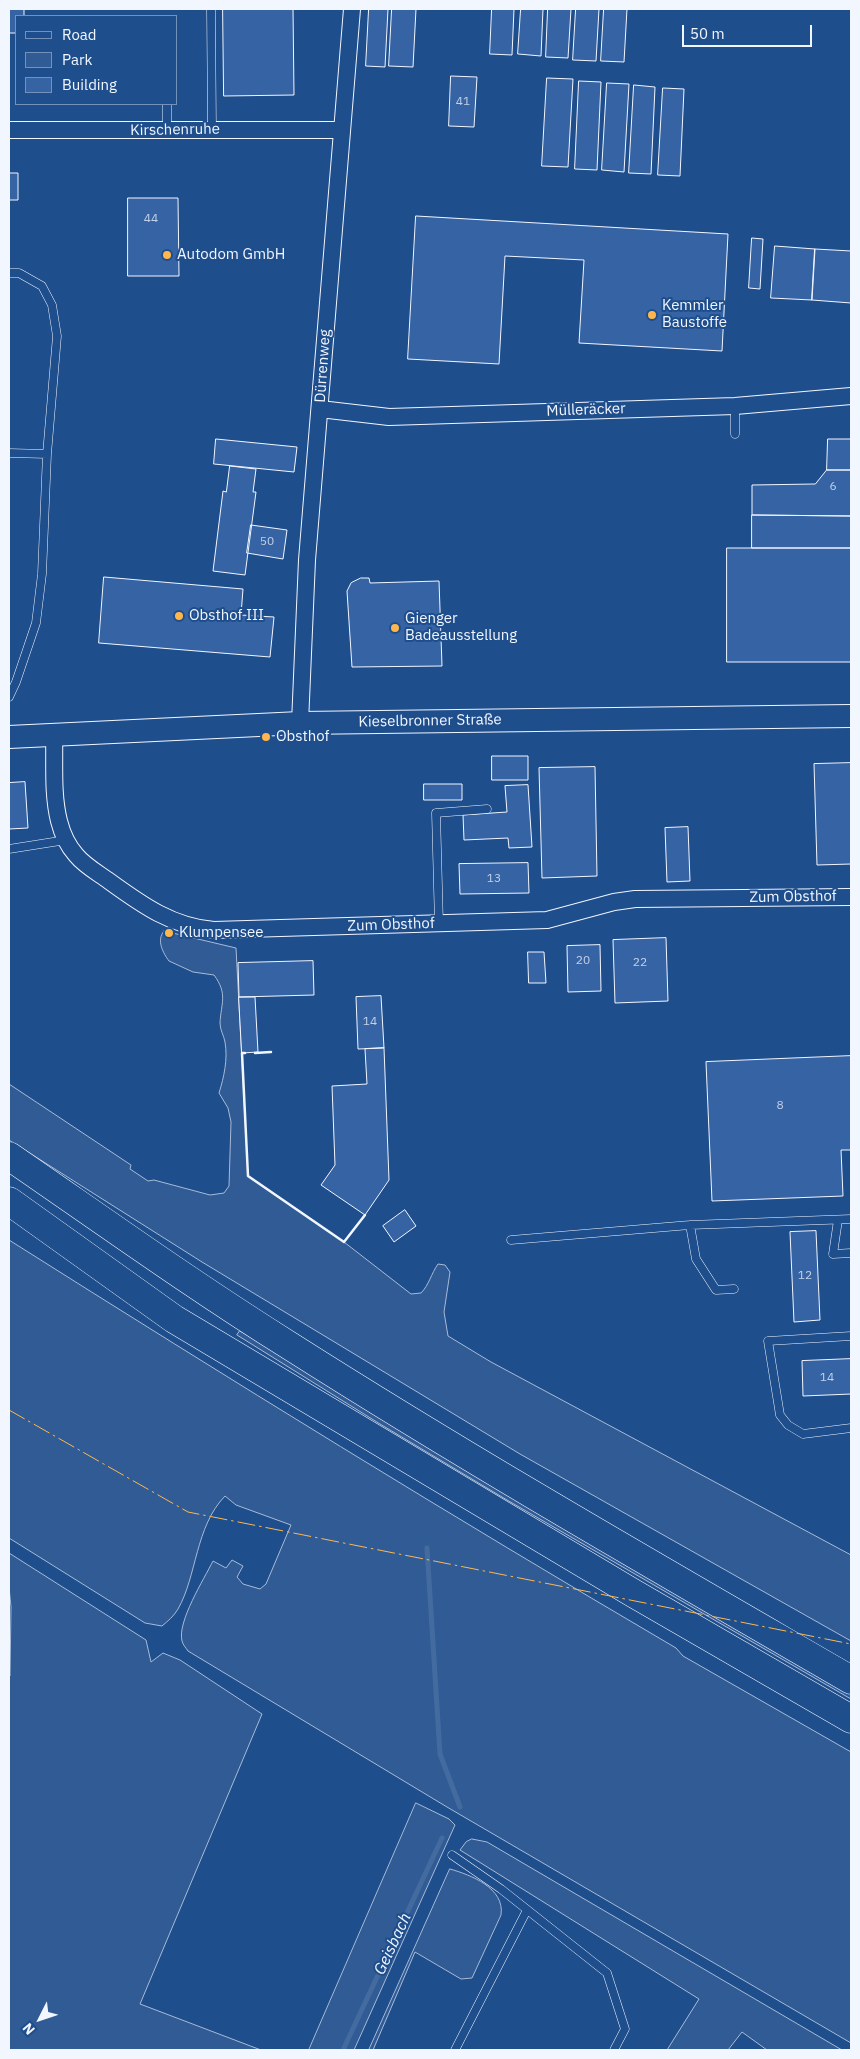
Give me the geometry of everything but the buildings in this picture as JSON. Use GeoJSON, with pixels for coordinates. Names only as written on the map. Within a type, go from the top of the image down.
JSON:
{"type":"FeatureCollection","features":[{"type":"Feature","properties":{"kind":"highway"},"geometry":{"type":"LineString","coordinates":[[9,1156],[132,1242],[296,1350],[548,1504],[851,1680]]}},
{"type":"Feature","properties":{"kind":"highway"},"geometry":{"type":"LineString","coordinates":[[9,1201],[174,1318],[633,1593],[851,1719]]}},
{"type":"Feature","properties":{"kind":"street","name":"Dürrenweg"},"geometry":{"type":"LineString","coordinates":[[300,723],[307,560],[352,9]]}},
{"type":"Feature","properties":{"kind":"street","name":"Kirschenruhe"},"geometry":{"type":"LineString","coordinates":[[9,130],[341,130]]}},
{"type":"Feature","properties":{"kind":"street","name":"Mülleräcker"},"geometry":{"type":"LineString","coordinates":[[320,409],[389,416],[735,406],[851,396]]}},
{"type":"Feature","properties":{"kind":"street","name":"Kieselbronner Straße"},"geometry":{"type":"LineString","coordinates":[[9,737],[300,723],[851,716]]}},
{"type":"Feature","properties":{"kind":"street","name":"Zum Obsthof"},"geometry":{"type":"LineString","coordinates":[[54,734],[55,796],[59,821],[66,840],[75,854],[142,905],[164,917],[196,929],[547,920],[614,902],[636,899],[851,897]]}},
{"type":"Feature","properties":{"kind":"lane"},"geometry":{"type":"LineString","coordinates":[[211,9],[212,130]]}},
{"type":"Feature","properties":{"kind":"lane"},"geometry":{"type":"LineString","coordinates":[[167,105],[167,131]]}},
{"type":"Feature","properties":{"kind":"lane"},"geometry":{"type":"LineString","coordinates":[[9,273],[19,273],[42,286],[52,305],[57,336],[48,454],[42,574],[36,623],[9,697]]}},
{"type":"Feature","properties":{"kind":"lane"},"geometry":{"type":"LineString","coordinates":[[735,406],[735,434]]}},
{"type":"Feature","properties":{"kind":"lane"},"geometry":{"type":"LineString","coordinates":[[9,453],[48,454]]}},
{"type":"Feature","properties":{"kind":"lane"},"geometry":{"type":"LineString","coordinates":[[439,924],[436,814],[487,808]]}},
{"type":"Feature","properties":{"kind":"lane"},"geometry":{"type":"LineString","coordinates":[[9,849],[66,840]]}},
{"type":"Feature","properties":{"kind":"lane"},"geometry":{"type":"LineString","coordinates":[[511,1240],[690,1225],[851,1219]]}},
{"type":"Feature","properties":{"kind":"lane"},"geometry":{"type":"LineString","coordinates":[[838,1220],[833,1254],[851,1253]]}},
{"type":"Feature","properties":{"kind":"lane"},"geometry":{"type":"LineString","coordinates":[[690,1225],[696,1259],[716,1290],[734,1289]]}},
{"type":"Feature","properties":{"kind":"lane"},"geometry":{"type":"LineString","coordinates":[[851,1336],[768,1341],[780,1414],[788,1425],[803,1434],[851,1428]]}},
{"type":"Feature","properties":{"kind":"lane"},"geometry":{"type":"LineString","coordinates":[[452,1855],[527,1910],[607,1973],[625,2029],[614,2050]]}},
{"type":"Feature","properties":{"kind":"lane"},"geometry":{"type":"LineString","coordinates":[[455,2050],[527,1910]]}},
{"type":"Feature","properties":{"kind":"green space"},"geometry":{"type":"Polygon","coordinates":[[[164,931],[236,948],[248,1176],[344,1242],[411,1294],[421,1293],[438,1264],[445,1265],[450,1272],[444,1312],[448,1336],[491,1362],[851,1555],[851,1641],[520,1454],[202,1262],[9,1140],[9,1084],[131,1165],[130,1169],[148,1181],[154,1180],[210,1195],[224,1193],[229,1186],[231,1122],[228,1108],[219,1093],[226,1061],[225,1042],[220,1023],[221,988],[214,975],[193,972],[169,961],[160,942],[164,931]]]}},
{"type":"Feature","properties":{"kind":"green space"},"geometry":{"type":"Polygon","coordinates":[[[9,1240],[341,1447],[676,1648],[683,1656],[851,1752],[851,2043],[447,1807],[188,1651],[182,1641],[183,1623],[213,1561],[226,1568],[232,1560],[243,1566],[237,1577],[243,1584],[260,1589],[266,1584],[291,1525],[236,1505],[225,1496],[215,1508],[208,1522],[189,1582],[178,1609],[162,1626],[145,1623],[9,1538],[9,1240]]]}},
{"type":"Feature","properties":{"kind":"green space"},"geometry":{"type":"Polygon","coordinates":[[[240,1331],[851,1693],[851,1699],[507,1500],[380,1424],[237,1335],[240,1331]]]}},
{"type":"Feature","properties":{"kind":"green space"},"geometry":{"type":"Polygon","coordinates":[[[9,1553],[146,1640],[151,1662],[163,1653],[180,1660],[262,1714],[140,2004],[261,2050],[9,2050],[9,1676],[11,1607],[9,1553]]]}},
{"type":"Feature","properties":{"kind":"green space"},"geometry":{"type":"Polygon","coordinates":[[[416,1803],[449,1819],[455,1825],[354,2050],[309,2050],[416,1803]]]}},
{"type":"Feature","properties":{"kind":"green space"},"geometry":{"type":"Polygon","coordinates":[[[472,1839],[487,1842],[842,2050],[767,2050],[742,2032],[728,2050],[667,2050],[699,1999],[460,1850],[466,1842],[472,1839]]]}},
{"type":"Feature","properties":{"kind":"green space"},"geometry":{"type":"Polygon","coordinates":[[[450,1869],[476,1879],[492,1890],[498,1897],[501,1915],[472,1978],[461,1979],[415,1952],[373,2050],[369,2050],[450,1869]]]}},
{"type":"Feature","properties":{"kind":"waterway"},"geometry":{"type":"LineString","coordinates":[[427,1548],[440,1754],[460,1807]]}},
{"type":"Feature","properties":{"kind":"waterway","name":"Geisbach"},"geometry":{"type":"LineString","coordinates":[[343,2050],[442,1838]]}},
{"type":"Feature","properties":{"kind":"wall"},"geometry":{"type":"LineString","coordinates":[[255,1053],[271,1052]]}},
{"type":"Feature","properties":{"kind":"wall"},"geometry":{"type":"LineString","coordinates":[[245,1053],[242,1053],[248,1176],[344,1242],[365,1215]]}},
{"type":"Feature","properties":{"kind":"power"},"geometry":{"type":"LineString","coordinates":[[9,1410],[188,1512],[851,1644]]}},
{"type":"Feature","properties":{"kind":"place","name":"Autodom GmbH"},"geometry":{"type":"Point","coordinates":[167,255]}},
{"type":"Feature","properties":{"kind":"place","name":"Kemmler Baustoffe"},"geometry":{"type":"Point","coordinates":[652,315]}},
{"type":"Feature","properties":{"kind":"place","name":"Obsthof III"},"geometry":{"type":"Point","coordinates":[179,616]}},
{"type":"Feature","properties":{"kind":"place","name":"Gienger Badeausstellung"},"geometry":{"type":"Point","coordinates":[395,628]}},
{"type":"Feature","properties":{"kind":"place","name":"Obsthof"},"geometry":{"type":"Point","coordinates":[266,737]}},
{"type":"Feature","properties":{"kind":"place","name":"Klumpensee"},"geometry":{"type":"Point","coordinates":[169,933]}}]}
